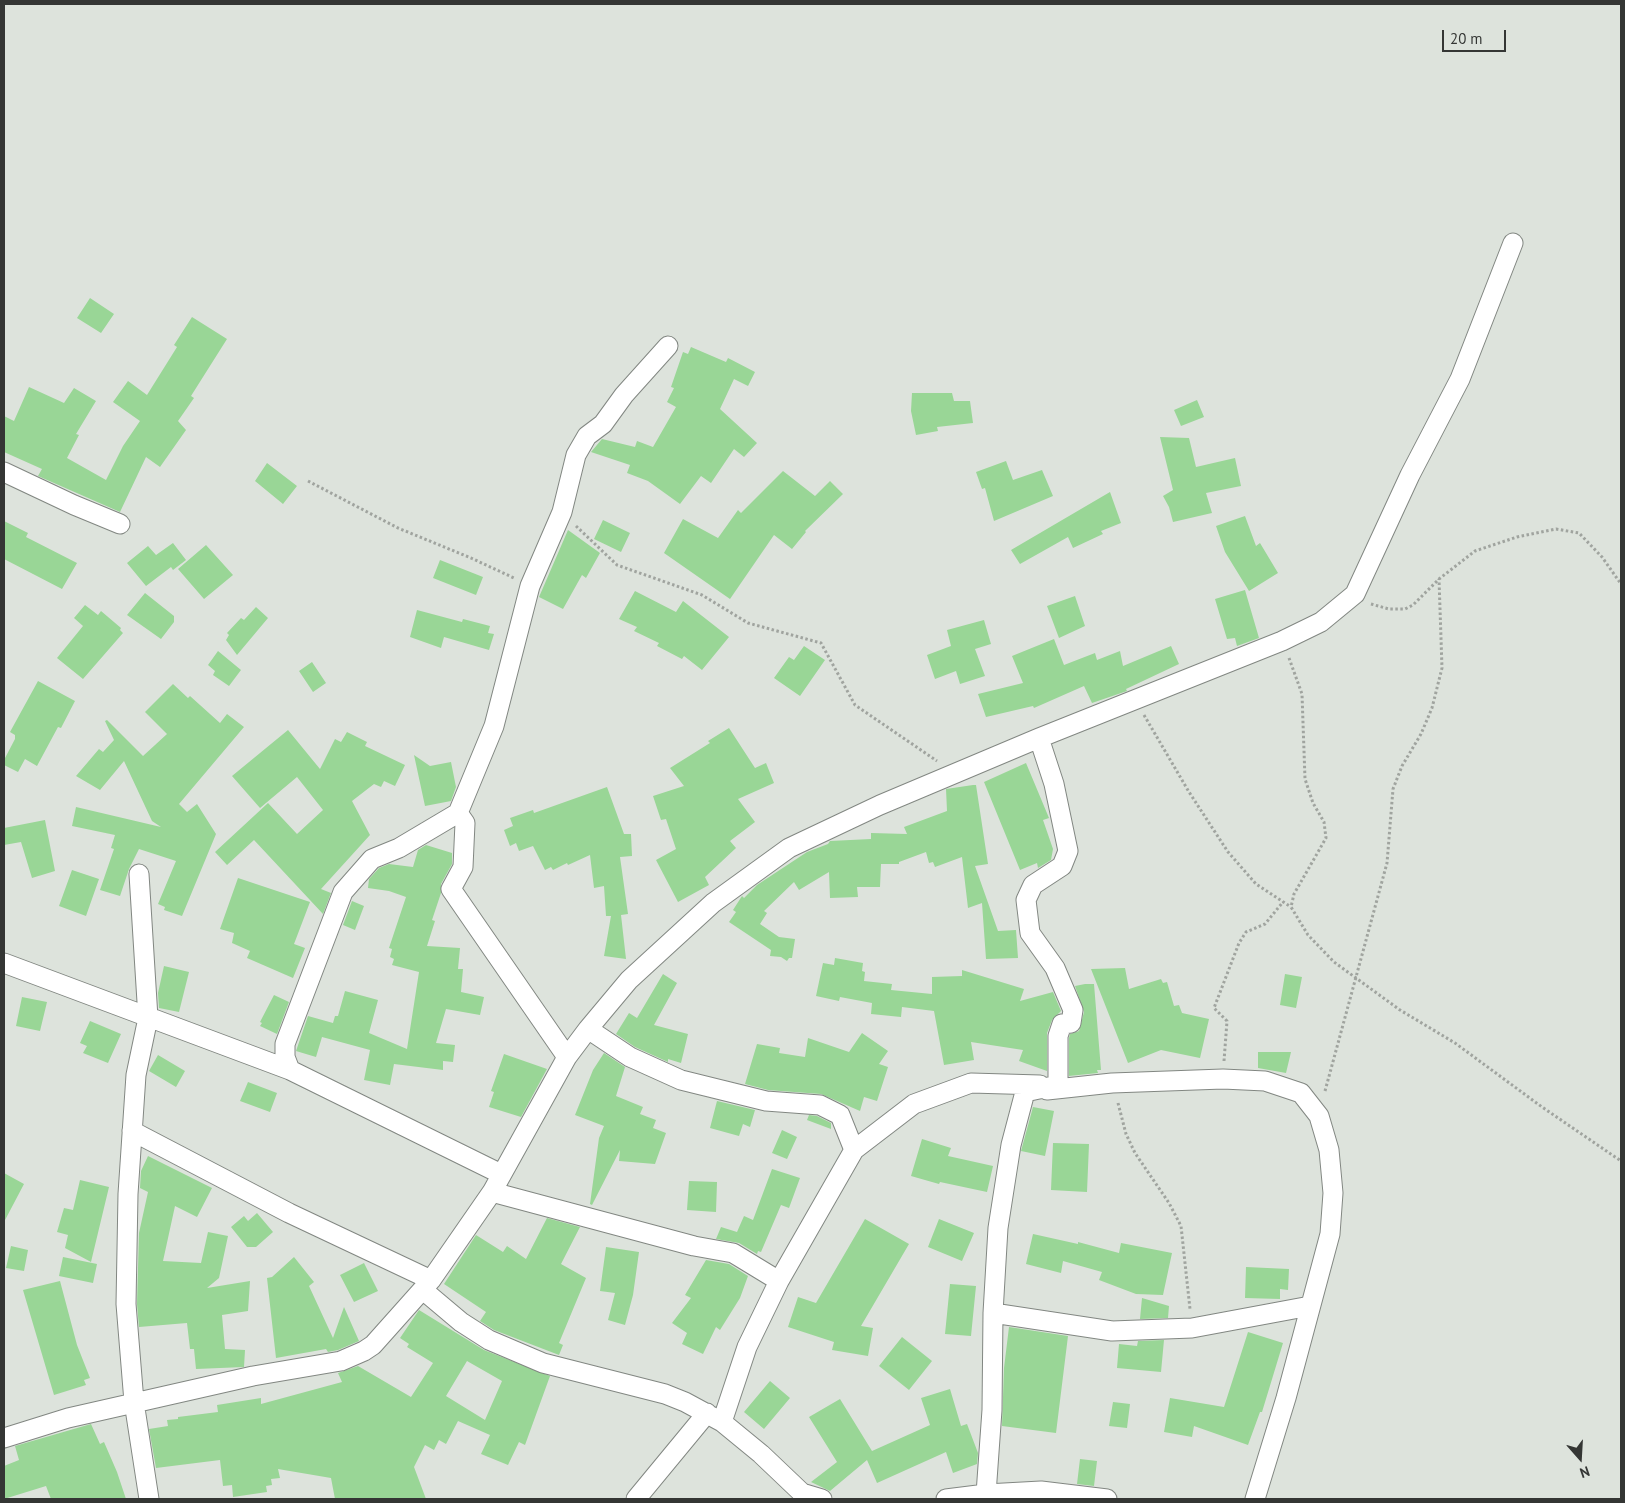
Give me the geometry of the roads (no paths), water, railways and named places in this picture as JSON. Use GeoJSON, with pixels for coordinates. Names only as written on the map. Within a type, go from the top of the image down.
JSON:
{"type":"FeatureCollection","features":[{"type":"Feature","properties":{"kind":"street"},"geometry":{"type":"LineString","coordinates":[[4,1438],[68,1418],[134,1402],[352,1357],[373,1345],[427,1285],[492,1192],[500,1174],[567,1057],[588,1029],[629,980],[713,903],[789,848],[880,805],[1039,738],[1282,641],[1321,622],[1355,594],[1410,476],[1460,379],[1512,243]]}},
{"type":"Feature","properties":{"kind":"street"},"geometry":{"type":"LineString","coordinates":[[290,1070],[285,1057],[285,1044],[343,892],[372,858],[399,848],[458,813],[494,726],[530,586],[562,512],[576,454],[587,436],[603,424],[624,395],[668,346]]}},
{"type":"Feature","properties":{"kind":"street"},"geometry":{"type":"LineString","coordinates":[[4,472],[120,524]]}},
{"type":"Feature","properties":{"kind":"street"},"geometry":{"type":"LineString","coordinates":[[1039,738],[1054,784],[1068,851],[1062,866],[1033,885],[1026,900],[1030,933],[1056,968],[1073,1010],[1071,1024],[1062,1024],[1058,1036],[1058,1085]]}},
{"type":"Feature","properties":{"kind":"street"},"geometry":{"type":"LineString","coordinates":[[458,813],[465,823],[463,867],[451,889],[567,1057]]}},
{"type":"Feature","properties":{"kind":"street"},"geometry":{"type":"LineString","coordinates":[[139,874],[148,1018],[136,1075],[132,1131],[126,1304],[134,1402],[149,1499]]}},
{"type":"Feature","properties":{"kind":"street"},"geometry":{"type":"LineString","coordinates":[[4,963],[290,1070],[500,1174]]}},
{"type":"Feature","properties":{"kind":"street"},"geometry":{"type":"LineString","coordinates":[[588,1029],[630,1057],[682,1080],[766,1101],[820,1105],[840,1115],[854,1150]]}},
{"type":"Feature","properties":{"kind":"street"},"geometry":{"type":"LineString","coordinates":[[1026,1092],[1112,1083],[1223,1079],[1265,1081],[1301,1093],[1319,1116],[1329,1150],[1332,1202],[1330,1234],[1286,1398],[1255,1499]]}},
{"type":"Feature","properties":{"kind":"street"},"geometry":{"type":"LineString","coordinates":[[636,1499],[714,1418],[779,1281],[854,1150],[914,1104],[971,1083],[1058,1085]]}},
{"type":"Feature","properties":{"kind":"street"},"geometry":{"type":"LineString","coordinates":[[1026,1092],[1058,1085]]}},
{"type":"Feature","properties":{"kind":"street"},"geometry":{"type":"LineString","coordinates":[[986,1494],[992,1410],[993,1313],[998,1228],[1011,1144],[1026,1092]]}},
{"type":"Feature","properties":{"kind":"street"},"geometry":{"type":"LineString","coordinates":[[132,1131],[427,1285],[461,1322],[489,1340],[543,1363],[665,1394],[714,1418],[761,1454],[802,1493],[822,1499]]}},
{"type":"Feature","properties":{"kind":"street"},"geometry":{"type":"LineString","coordinates":[[492,1192],[694,1246],[733,1253],[779,1281]]}},
{"type":"Feature","properties":{"kind":"street"},"geometry":{"type":"LineString","coordinates":[[993,1313],[1112,1330],[1192,1328],[1310,1306]]}},
{"type":"Feature","properties":{"kind":"street"},"geometry":{"type":"LineString","coordinates":[[946,1499],[986,1494],[1041,1491],[1106,1499]]}}]}
